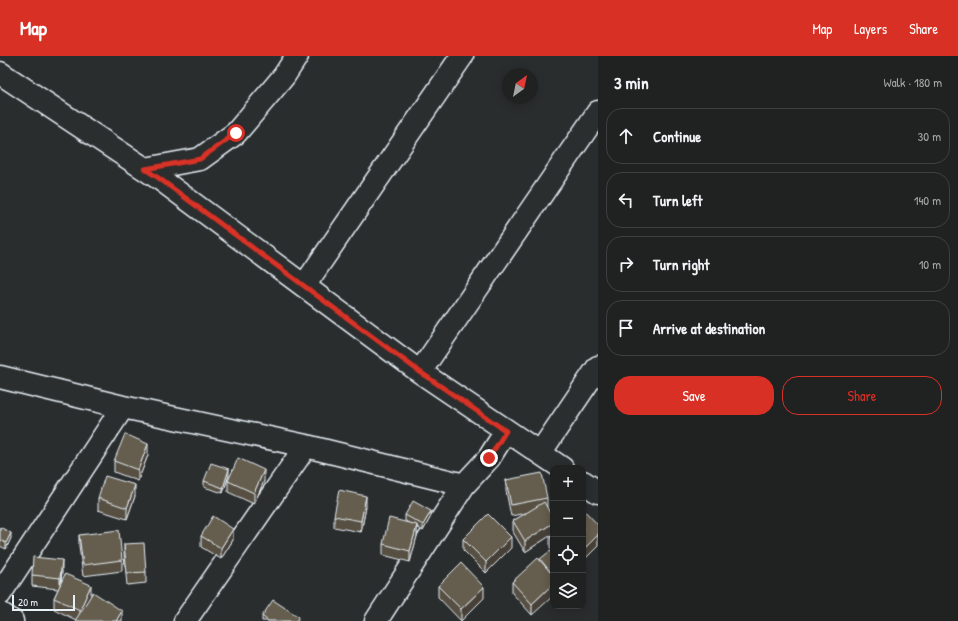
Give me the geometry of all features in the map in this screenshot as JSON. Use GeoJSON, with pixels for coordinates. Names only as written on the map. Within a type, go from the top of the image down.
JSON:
{"type":"FeatureCollection","features":[{"type":"Feature","properties":{"kind":"street"},"geometry":{"type":"LineString","coordinates":[[145,169],[200,159],[236,133],[284,76],[297,56]]}},
{"type":"Feature","properties":{"kind":"street"},"geometry":{"type":"LineString","coordinates":[[304,286],[462,56]]}},
{"type":"Feature","properties":{"kind":"street"},"geometry":{"type":"LineString","coordinates":[[0,73],[160,179],[420,372],[558,465]]}},
{"type":"Feature","properties":{"kind":"street"},"geometry":{"type":"LineString","coordinates":[[420,372],[598,112]]}},
{"type":"Feature","properties":{"kind":"street"},"geometry":{"type":"LineString","coordinates":[[540,453],[598,367]]}},
{"type":"Feature","properties":{"kind":"street"},"geometry":{"type":"LineString","coordinates":[[0,377],[123,407],[306,446],[464,485]]}},
{"type":"Feature","properties":{"kind":"street"},"geometry":{"type":"LineString","coordinates":[[0,594],[123,407]]}},
{"type":"Feature","properties":{"kind":"street"},"geometry":{"type":"LineString","coordinates":[[376,621],[464,485],[489,458],[506,431]]}},
{"type":"Feature","properties":{"kind":"street"},"geometry":{"type":"LineString","coordinates":[[185,621],[306,446]]}},
{"type":"Feature","properties":{"kind":"street"},"geometry":{"type":"LineString","coordinates":[[586,484],[598,492]]}},
{"type":"Feature","properties":{"kind":"street"},"geometry":{"type":"LineString","coordinates":[[0,613],[12,621]]}},
{"type":"Feature","properties":{"kind":"building"},"geometry":{"type":"Polygon","coordinates":[[[125,434],[148,444],[138,470],[114,461],[125,434]]]}},
{"type":"Feature","properties":{"kind":"building"},"geometry":{"type":"Polygon","coordinates":[[[238,458],[264,470],[254,493],[228,481],[238,458]]]}},
{"type":"Feature","properties":{"kind":"building"},"geometry":{"type":"Polygon","coordinates":[[[211,463],[229,469],[223,488],[204,481],[211,463]]]}},
{"type":"Feature","properties":{"kind":"building"},"geometry":{"type":"Polygon","coordinates":[[[542,473],[547,498],[511,505],[506,480],[542,473]]]}},
{"type":"Feature","properties":{"kind":"building"},"geometry":{"type":"Polygon","coordinates":[[[105,476],[135,485],[127,508],[98,498],[105,476]]]}},
{"type":"Feature","properties":{"kind":"building"},"geometry":{"type":"Polygon","coordinates":[[[339,490],[366,496],[361,521],[334,516],[339,490]]]}},
{"type":"Feature","properties":{"kind":"building"},"geometry":{"type":"Polygon","coordinates":[[[413,501],[431,511],[423,525],[405,515],[413,501]]]}},
{"type":"Feature","properties":{"kind":"building"},"geometry":{"type":"Polygon","coordinates":[[[544,502],[550,513],[550,525],[525,541],[513,521],[544,502]]]}},
{"type":"Feature","properties":{"kind":"building"},"geometry":{"type":"Polygon","coordinates":[[[586,512],[598,525],[598,535],[586,547],[586,512]]]}},
{"type":"Feature","properties":{"kind":"building"},"geometry":{"type":"Polygon","coordinates":[[[488,514],[511,537],[486,562],[463,539],[488,514]]]}},
{"type":"Feature","properties":{"kind":"building"},"geometry":{"type":"Polygon","coordinates":[[[213,516],[233,529],[221,548],[201,536],[213,516]]]}},
{"type":"Feature","properties":{"kind":"building"},"geometry":{"type":"Polygon","coordinates":[[[389,518],[417,525],[410,551],[383,544],[389,518]]]}},
{"type":"Feature","properties":{"kind":"building"},"geometry":{"type":"Polygon","coordinates":[[[0,527],[11,533],[6,543],[0,540],[0,527]]]}},
{"type":"Feature","properties":{"kind":"building"},"geometry":{"type":"Polygon","coordinates":[[[119,530],[122,560],[83,565],[79,535],[119,530]]]}},
{"type":"Feature","properties":{"kind":"building"},"geometry":{"type":"Polygon","coordinates":[[[144,543],[146,572],[127,573],[124,544],[144,543]]]}},
{"type":"Feature","properties":{"kind":"building"},"geometry":{"type":"Polygon","coordinates":[[[550,551],[550,571],[540,559],[550,551]]]}},
{"type":"Feature","properties":{"kind":"building"},"geometry":{"type":"Polygon","coordinates":[[[33,557],[62,560],[60,578],[32,575],[33,557]]]}},
{"type":"Feature","properties":{"kind":"building"},"geometry":{"type":"Polygon","coordinates":[[[538,558],[550,572],[550,587],[532,604],[512,582],[538,558]]]}},
{"type":"Feature","properties":{"kind":"building"},"geometry":{"type":"Polygon","coordinates":[[[461,563],[484,587],[461,609],[438,586],[461,563]]]}},
{"type":"Feature","properties":{"kind":"building"},"geometry":{"type":"Polygon","coordinates":[[[65,574],[91,585],[80,610],[54,598],[65,574]]]}},
{"type":"Feature","properties":{"kind":"building"},"geometry":{"type":"Polygon","coordinates":[[[93,592],[122,611],[116,621],[75,621],[93,592]]]}},
{"type":"Feature","properties":{"kind":"building"},"geometry":{"type":"Polygon","coordinates":[[[273,600],[299,617],[296,621],[268,621],[262,616],[273,600]]]}},
{"type":"Feature","properties":{"kind":"route"},"geometry":{"type":"LineString","coordinates":[[236,133],[200,159],[145,169],[420,372],[506,431],[489,458]]}}]}
